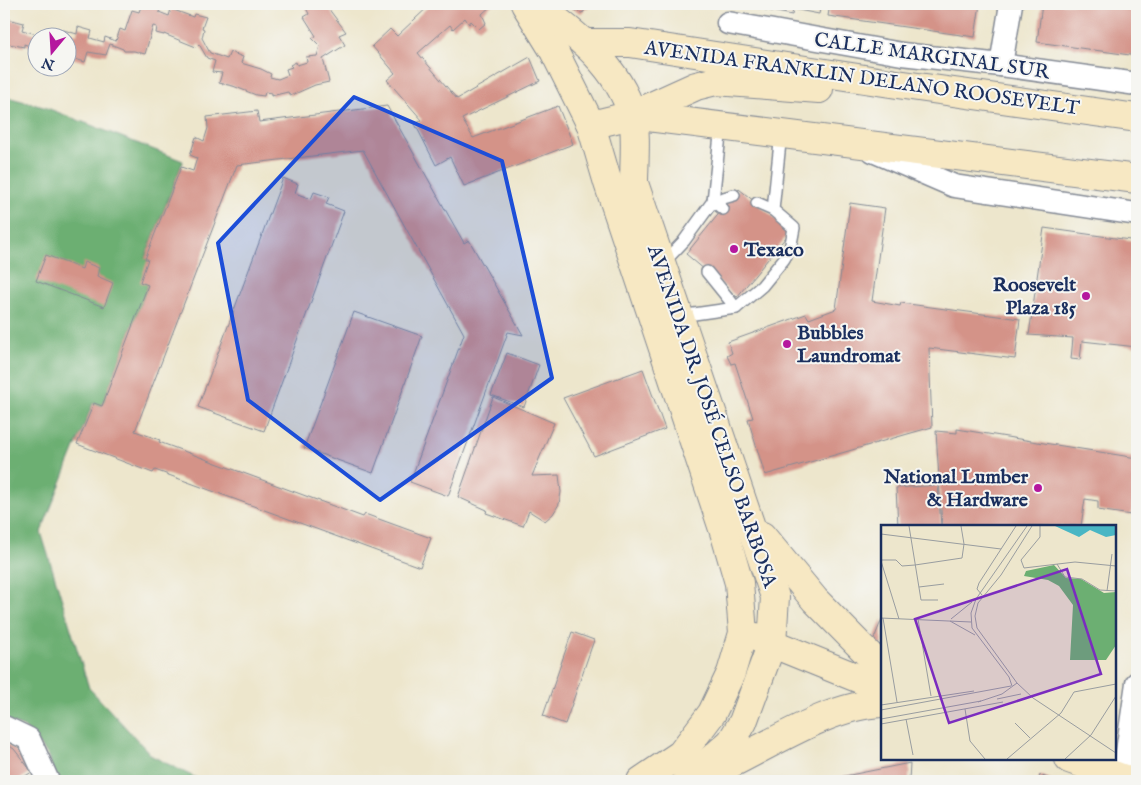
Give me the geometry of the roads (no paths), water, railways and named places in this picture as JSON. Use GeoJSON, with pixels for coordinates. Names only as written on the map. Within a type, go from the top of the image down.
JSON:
{"type":"FeatureCollection","features":[{"type":"Feature","properties":{"kind":"street","name":"AVENIDA DR. JOSÉ CELSO BARBOSA"},"geometry":{"type":"LineString","coordinates":[[525,4],[554,51],[591,125],[608,183],[726,538],[739,583],[743,633],[731,673],[712,713],[681,754],[641,781]]}},
{"type":"Feature","properties":{"kind":"street","name":"AVENIDA DR. JOSÉ CELSO BARBOSA"},"geometry":{"type":"LineString","coordinates":[[536,4],[587,43],[613,74],[632,115],[634,183],[775,597],[772,643],[751,705],[731,742],[687,781]]}},
{"type":"Feature","properties":{"kind":"street"},"geometry":{"type":"LineString","coordinates":[[1001,64],[1010,4]]}},
{"type":"Feature","properties":{"kind":"street","name":"CALLE MARGINAL SUR"},"geometry":{"type":"LineString","coordinates":[[728,23],[902,54],[1001,64],[1137,84]]}},
{"type":"Feature","properties":{"kind":"street","name":"AVENIDA FRANKLIN DELANO ROOSEVELT"},"geometry":{"type":"LineString","coordinates":[[587,43],[630,43],[1137,118]]}},
{"type":"Feature","properties":{"kind":"street"},"geometry":{"type":"LineString","coordinates":[[591,125],[632,115],[696,86],[716,81],[826,89],[897,84],[902,54]]}},
{"type":"Feature","properties":{"kind":"street"},"geometry":{"type":"LineString","coordinates":[[632,115],[1137,179]]}},
{"type":"Feature","properties":{"kind":"street"},"geometry":{"type":"LineString","coordinates":[[852,142],[954,186],[1137,214]]}},
{"type":"Feature","properties":{"kind":"street"},"geometry":{"type":"LineString","coordinates":[[751,522],[815,600],[881,667]]}},
{"type":"Feature","properties":{"kind":"street"},"geometry":{"type":"LineString","coordinates":[[743,633],[881,688]]}},
{"type":"Feature","properties":{"kind":"street"},"geometry":{"type":"LineString","coordinates":[[1072,760],[1127,780],[1137,683]]}},
{"type":"Feature","properties":{"kind":"street"},"geometry":{"type":"LineString","coordinates":[[692,781],[733,764],[835,712],[859,706],[881,704]]}},
{"type":"Feature","properties":{"kind":"street"},"geometry":{"type":"LineString","coordinates":[[4,727],[29,739],[48,781]]}},
{"type":"Feature","properties":{"kind":"lane"},"geometry":{"type":"LineString","coordinates":[[662,264],[687,245],[698,231],[713,201],[721,126]]}},
{"type":"Feature","properties":{"kind":"lane"},"geometry":{"type":"LineString","coordinates":[[773,210],[781,133]]}},
{"type":"Feature","properties":{"kind":"lane"},"geometry":{"type":"LineString","coordinates":[[713,201],[734,195]]}},
{"type":"Feature","properties":{"kind":"lane"},"geometry":{"type":"LineString","coordinates":[[713,201],[723,210]]}},
{"type":"Feature","properties":{"kind":"lane"},"geometry":{"type":"LineString","coordinates":[[680,316],[736,308],[762,286],[784,260],[790,249],[794,228],[773,210],[757,203]]}},
{"type":"Feature","properties":{"kind":"lane"},"geometry":{"type":"LineString","coordinates":[[774,251],[784,260]]}},
{"type":"Feature","properties":{"kind":"lane"},"geometry":{"type":"LineString","coordinates":[[707,272],[736,308]]}},
{"type":"Feature","properties":{"kind":"lane"},"geometry":{"type":"LineString","coordinates":[[753,278],[762,286]]}},
{"type":"Feature","properties":{"kind":"place","name":"Texaco"},"geometry":{"type":"Point","coordinates":[734,249]}},
{"type":"Feature","properties":{"kind":"place","name":"Roosevelt Plaza 185"},"geometry":{"type":"Point","coordinates":[1086,296]}},
{"type":"Feature","properties":{"kind":"place","name":"Bubbles Laundromat"},"geometry":{"type":"Point","coordinates":[787,344]}},
{"type":"Feature","properties":{"kind":"place","name":"National Lumber & Hardware"},"geometry":{"type":"Point","coordinates":[1038,488]}}]}
